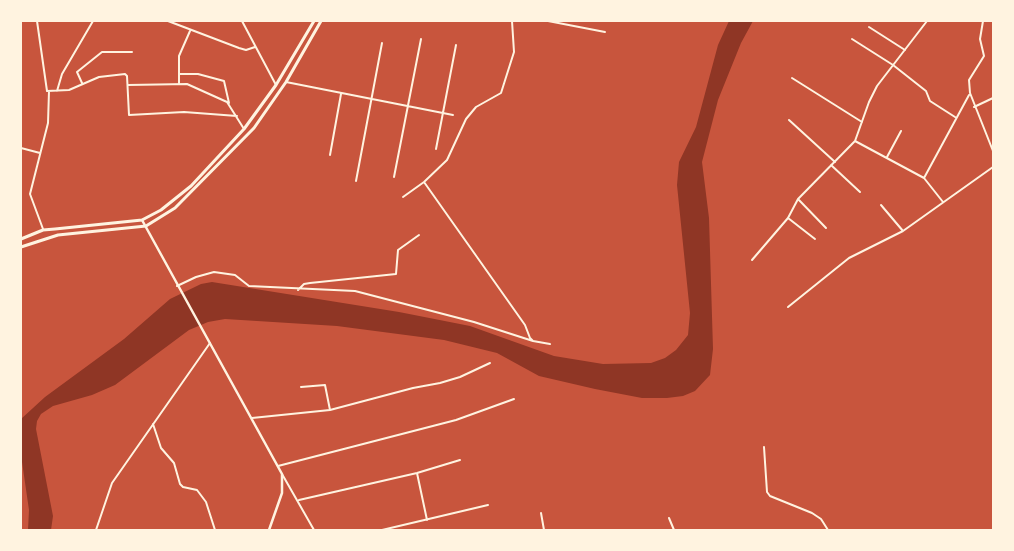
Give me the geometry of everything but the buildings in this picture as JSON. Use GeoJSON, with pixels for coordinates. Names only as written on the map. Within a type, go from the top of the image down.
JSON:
{"type":"FeatureCollection","features":[{"type":"Feature","properties":{"kind":"highway"},"geometry":{"type":"LineString","coordinates":[[21,239],[43,230],[142,220],[161,210],[191,186],[244,130],[276,85],[314,21]]}},
{"type":"Feature","properties":{"kind":"highway"},"geometry":{"type":"LineString","coordinates":[[21,247],[58,235],[146,226],[185,199],[254,128],[286,82],[321,21]]}},
{"type":"Feature","properties":{"kind":"street"},"geometry":{"type":"LineString","coordinates":[[36,21],[45,90],[50,92],[69,90],[99,77],[125,74],[128,85],[129,115],[184,112],[237,116]]}},
{"type":"Feature","properties":{"kind":"street"},"geometry":{"type":"LineString","coordinates":[[57,91],[62,74],[94,21]]}},
{"type":"Feature","properties":{"kind":"street"},"geometry":{"type":"LineString","coordinates":[[168,21],[190,31],[239,48],[246,50],[255,47]]}},
{"type":"Feature","properties":{"kind":"street"},"geometry":{"type":"LineString","coordinates":[[242,21],[276,85]]}},
{"type":"Feature","properties":{"kind":"street"},"geometry":{"type":"LineString","coordinates":[[403,197],[424,182],[448,160],[466,119],[476,107],[501,93],[514,52],[512,21]]}},
{"type":"Feature","properties":{"kind":"street"},"geometry":{"type":"LineString","coordinates":[[548,21],[605,32]]}},
{"type":"Feature","properties":{"kind":"street"},"geometry":{"type":"LineString","coordinates":[[752,260],[788,218],[798,199],[855,141],[869,102],[893,65],[927,21]]}},
{"type":"Feature","properties":{"kind":"street"},"geometry":{"type":"LineString","coordinates":[[982,21],[980,39],[984,56],[969,80],[970,94],[993,151]]}},
{"type":"Feature","properties":{"kind":"street"},"geometry":{"type":"LineString","coordinates":[[869,27],[905,50]]}},
{"type":"Feature","properties":{"kind":"street"},"geometry":{"type":"LineString","coordinates":[[179,83],[179,56],[190,31]]}},
{"type":"Feature","properties":{"kind":"street"},"geometry":{"type":"LineString","coordinates":[[394,177],[421,39]]}},
{"type":"Feature","properties":{"kind":"street"},"geometry":{"type":"LineString","coordinates":[[852,39],[893,65],[926,91],[930,101],[955,118]]}},
{"type":"Feature","properties":{"kind":"street"},"geometry":{"type":"LineString","coordinates":[[356,181],[382,43]]}},
{"type":"Feature","properties":{"kind":"street"},"geometry":{"type":"LineString","coordinates":[[436,149],[456,46]]}},
{"type":"Feature","properties":{"kind":"street"},"geometry":{"type":"LineString","coordinates":[[83,84],[77,72],[102,52],[132,52]]}},
{"type":"Feature","properties":{"kind":"street"},"geometry":{"type":"LineString","coordinates":[[179,74],[198,74],[224,81],[229,104],[244,130]]}},
{"type":"Feature","properties":{"kind":"street"},"geometry":{"type":"LineString","coordinates":[[792,78],[862,122]]}},
{"type":"Feature","properties":{"kind":"street"},"geometry":{"type":"LineString","coordinates":[[286,82],[453,114]]}},
{"type":"Feature","properties":{"kind":"street"},"geometry":{"type":"LineString","coordinates":[[128,85],[187,84],[229,104]]}},
{"type":"Feature","properties":{"kind":"street"},"geometry":{"type":"LineString","coordinates":[[43,230],[30,194],[48,123],[50,92]]}},
{"type":"Feature","properties":{"kind":"street"},"geometry":{"type":"LineString","coordinates":[[330,155],[341,94]]}},
{"type":"Feature","properties":{"kind":"street"},"geometry":{"type":"LineString","coordinates":[[924,178],[955,118],[970,94]]}},
{"type":"Feature","properties":{"kind":"street"},"geometry":{"type":"LineString","coordinates":[[974,107],[993,98]]}},
{"type":"Feature","properties":{"kind":"street"},"geometry":{"type":"LineString","coordinates":[[789,120],[835,162]]}},
{"type":"Feature","properties":{"kind":"street"},"geometry":{"type":"LineString","coordinates":[[887,157],[901,131]]}},
{"type":"Feature","properties":{"kind":"street"},"geometry":{"type":"LineString","coordinates":[[988,141],[993,138]]}},
{"type":"Feature","properties":{"kind":"street"},"geometry":{"type":"LineString","coordinates":[[855,141],[924,178],[943,202]]}},
{"type":"Feature","properties":{"kind":"street"},"geometry":{"type":"LineString","coordinates":[[21,148],[40,153]]}},
{"type":"Feature","properties":{"kind":"street"},"geometry":{"type":"LineString","coordinates":[[831,166],[860,192]]}},
{"type":"Feature","properties":{"kind":"street"},"geometry":{"type":"LineString","coordinates":[[788,307],[849,258],[903,231],[993,167]]}},
{"type":"Feature","properties":{"kind":"street"},"geometry":{"type":"LineString","coordinates":[[424,182],[525,325],[527,334],[533,341]]}},
{"type":"Feature","properties":{"kind":"street"},"geometry":{"type":"LineString","coordinates":[[798,199],[826,228]]}},
{"type":"Feature","properties":{"kind":"street"},"geometry":{"type":"LineString","coordinates":[[882,205],[903,231]]}},
{"type":"Feature","properties":{"kind":"street"},"geometry":{"type":"LineString","coordinates":[[788,218],[815,239]]}},
{"type":"Feature","properties":{"kind":"street"},"geometry":{"type":"LineString","coordinates":[[142,220],[314,530]]}},
{"type":"Feature","properties":{"kind":"street"},"geometry":{"type":"LineString","coordinates":[[298,290],[304,284],[310,283],[396,274],[398,250],[419,235]]}},
{"type":"Feature","properties":{"kind":"street"},"geometry":{"type":"LineString","coordinates":[[177,286],[196,276],[214,272],[235,275],[249,286],[298,290],[355,291],[474,322],[533,341],[550,344]]}},
{"type":"Feature","properties":{"kind":"street"},"geometry":{"type":"LineString","coordinates":[[96,530],[112,482],[210,343]]}},
{"type":"Feature","properties":{"kind":"street"},"geometry":{"type":"LineString","coordinates":[[252,418],[330,410],[447,381],[490,363]]}},
{"type":"Feature","properties":{"kind":"street"},"geometry":{"type":"LineString","coordinates":[[301,387],[325,385],[330,410]]}},
{"type":"Feature","properties":{"kind":"street"},"geometry":{"type":"LineString","coordinates":[[278,466],[456,420],[514,399]]}},
{"type":"Feature","properties":{"kind":"street"},"geometry":{"type":"LineString","coordinates":[[153,424],[161,448],[174,463],[180,484],[183,487],[197,490],[206,502],[215,530]]}},
{"type":"Feature","properties":{"kind":"street"},"geometry":{"type":"LineString","coordinates":[[764,446],[767,492],[770,496],[812,513],[821,520],[828,530]]}},
{"type":"Feature","properties":{"kind":"street"},"geometry":{"type":"LineString","coordinates":[[299,500],[417,473],[460,460]]}},
{"type":"Feature","properties":{"kind":"street"},"geometry":{"type":"LineString","coordinates":[[417,473],[427,520]]}},
{"type":"Feature","properties":{"kind":"street"},"geometry":{"type":"LineString","coordinates":[[269,530],[282,493],[282,474]]}},
{"type":"Feature","properties":{"kind":"street"},"geometry":{"type":"LineString","coordinates":[[382,530],[488,504]]}},
{"type":"Feature","properties":{"kind":"street"},"geometry":{"type":"LineString","coordinates":[[540,513],[544,530]]}},
{"type":"Feature","properties":{"kind":"street"},"geometry":{"type":"LineString","coordinates":[[669,518],[674,530]]}},
{"type":"Feature","properties":{"kind":"shaded area"},"geometry":{"type":"Polygon","coordinates":[[[729,21],[753,21],[741,43],[718,100],[702,162],[709,218],[713,349],[710,375],[695,391],[683,396],[642,398],[595,389],[539,376],[497,353],[444,340],[337,326],[225,319],[208,322],[189,330],[115,385],[92,395],[53,406],[41,414],[37,421],[36,429],[53,516],[51,530],[28,530],[29,510],[21,455],[21,419],[45,397],[124,339],[170,299],[201,284],[212,282],[399,312],[470,326],[554,356],[603,364],[651,363],[665,358],[676,350],[688,335],[690,313],[677,185],[679,162],[696,127],[718,45],[729,21]]]}}]}
